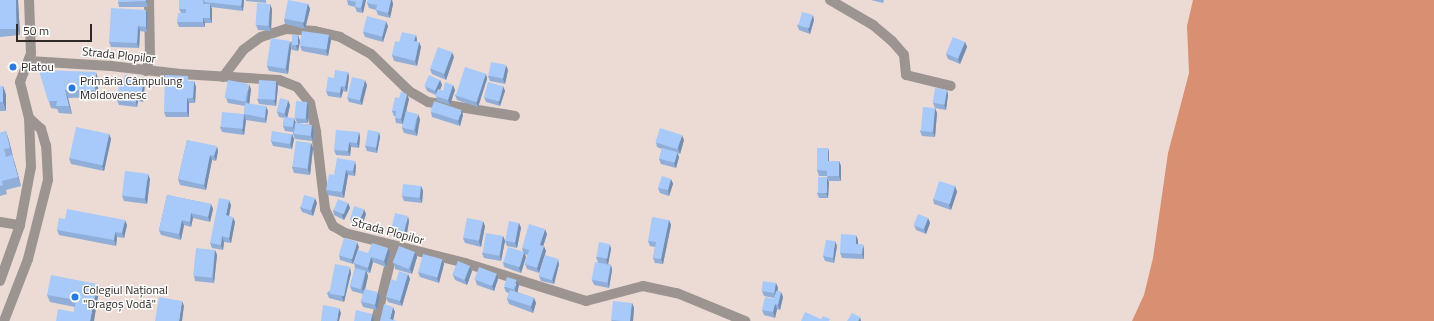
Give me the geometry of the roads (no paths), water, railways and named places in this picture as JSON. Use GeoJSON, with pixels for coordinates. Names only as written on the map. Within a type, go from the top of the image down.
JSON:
{"type":"FeatureCollection","features":[{"type":"Feature","properties":{"kind":"street"},"geometry":{"type":"LineString","coordinates":[[0,281],[20,224],[31,167],[29,118],[20,82],[29,61],[31,41],[29,0]]}},
{"type":"Feature","properties":{"kind":"street"},"geometry":{"type":"LineString","coordinates":[[146,70],[150,57],[149,0]]}},
{"type":"Feature","properties":{"kind":"street"},"geometry":{"type":"LineString","coordinates":[[830,0],[873,25],[892,41],[904,55],[906,75],[951,86]]}},
{"type":"Feature","properties":{"kind":"street"},"geometry":{"type":"LineString","coordinates":[[223,77],[243,50],[261,37],[286,30],[315,31],[340,37],[371,54],[408,91],[428,102],[515,116]]}},
{"type":"Feature","properties":{"kind":"street","name":"Strada Plopilor"},"geometry":{"type":"LineString","coordinates":[[29,61],[43,60],[223,77],[279,80],[304,93],[314,115],[322,196],[328,219],[333,226],[345,233],[465,263],[586,300],[643,286],[677,293],[745,321]]}},
{"type":"Feature","properties":{"kind":"street"},"geometry":{"type":"LineString","coordinates":[[4,321],[28,259],[48,180],[46,146],[41,129],[29,118]]}},
{"type":"Feature","properties":{"kind":"street"},"geometry":{"type":"LineString","coordinates":[[0,222],[20,224]]}},
{"type":"Feature","properties":{"kind":"street"},"geometry":{"type":"LineString","coordinates":[[376,321],[394,246]]}},
{"type":"Feature","properties":{"kind":"place","name":"Platou"},"geometry":{"type":"Point","coordinates":[13,67]}},
{"type":"Feature","properties":{"kind":"place","name":"Primăria Câmpulung Moldovenesc"},"geometry":{"type":"Point","coordinates":[72,88]}},
{"type":"Feature","properties":{"kind":"place","name":"Colegiul Național \"Dragoș Vodă\""},"geometry":{"type":"Point","coordinates":[75,297]}}]}
